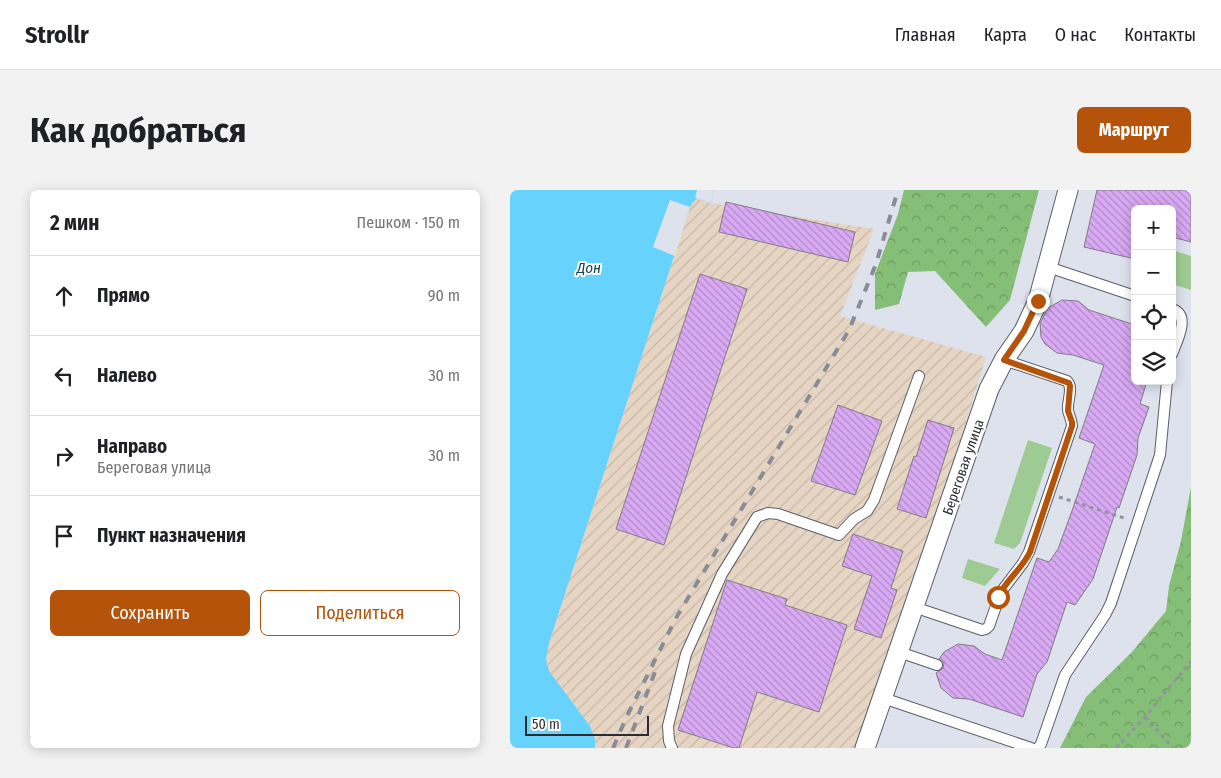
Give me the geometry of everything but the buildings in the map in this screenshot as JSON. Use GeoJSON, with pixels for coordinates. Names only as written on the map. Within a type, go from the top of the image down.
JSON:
{"type":"FeatureCollection","features":[{"type":"Feature","properties":{"kind":"street","name":"Береговая улица"},"geometry":{"type":"LineString","coordinates":[[865,748],[989,390],[1004,360],[1024,331],[1036,318],[1038,301],[1068,190]]}},
{"type":"Feature","properties":{"kind":"lane"},"geometry":{"type":"LineString","coordinates":[[1048,267],[1132,295]]}},
{"type":"Feature","properties":{"kind":"lane"},"geometry":{"type":"LineString","coordinates":[[1176,310],[1182,315],[1183,323],[1176,343]]}},
{"type":"Feature","properties":{"kind":"lane"},"geometry":{"type":"LineString","coordinates":[[914,607],[982,630],[986,629],[989,626],[1001,592],[1030,552],[1072,426],[1068,411],[1070,386],[1069,383],[1004,360]]}},
{"type":"Feature","properties":{"kind":"lane"},"geometry":{"type":"LineString","coordinates":[[672,748],[668,741],[668,726],[686,654],[722,574],[757,517],[778,514],[839,535],[854,520],[868,511],[874,500],[919,376]]}},
{"type":"Feature","properties":{"kind":"lane"},"geometry":{"type":"LineString","coordinates":[[1038,748],[1065,675],[1109,608],[1160,455],[1167,385]]}},
{"type":"Feature","properties":{"kind":"lane"},"geometry":{"type":"LineString","coordinates":[[899,652],[937,665]]}},
{"type":"Feature","properties":{"kind":"lane"},"geometry":{"type":"LineString","coordinates":[[883,698],[1031,748]]}},
{"type":"Feature","properties":{"kind":"path"},"geometry":{"type":"LineString","coordinates":[[1049,493],[1138,523]]}},
{"type":"Feature","properties":{"kind":"path"},"geometry":{"type":"LineString","coordinates":[[1116,748],[1145,717],[1191,661]]}},
{"type":"Feature","properties":{"kind":"path"},"geometry":{"type":"LineString","coordinates":[[1145,717],[1173,748]]}},
{"type":"Feature","properties":{"kind":"shaded area"},"geometry":{"type":"Polygon","coordinates":[[[697,199],[711,203],[874,229],[840,316],[986,357],[920,571],[857,748],[595,748],[595,739],[590,726],[549,671],[546,659],[549,643],[690,207],[697,199]]]}},
{"type":"Feature","properties":{"kind":"green space"},"geometry":{"type":"Polygon","coordinates":[[[904,190],[1039,190],[1010,300],[986,327],[935,271],[908,272],[899,304],[875,310],[875,274],[898,214],[904,190]]]}},
{"type":"Feature","properties":{"kind":"green space"},"geometry":{"type":"Polygon","coordinates":[[[1176,251],[1191,256],[1191,290],[1176,285],[1176,251]]]}},
{"type":"Feature","properties":{"kind":"green space"},"geometry":{"type":"Polygon","coordinates":[[[1028,440],[1052,448],[1020,543],[1014,549],[994,543],[1028,440]]]}},
{"type":"Feature","properties":{"kind":"green space"},"geometry":{"type":"Polygon","coordinates":[[[1191,487],[1191,748],[1060,748],[1086,697],[1132,652],[1166,611],[1169,586],[1181,541],[1191,487]]]}},
{"type":"Feature","properties":{"kind":"green space"},"geometry":{"type":"Polygon","coordinates":[[[968,559],[1000,569],[985,586],[962,578],[968,559]]]}},
{"type":"Feature","properties":{"kind":"water","name":"Дон"},"geometry":{"type":"Polygon","coordinates":[[[510,190],[714,190],[711,203],[697,199],[690,207],[549,643],[546,659],[549,671],[590,726],[595,739],[595,748],[510,748],[510,190]]]}},
{"type":"Feature","properties":{"kind":"pier"},"geometry":{"type":"Polygon","coordinates":[[[697,190],[714,190],[711,203],[695,198],[697,190]]]}},
{"type":"Feature","properties":{"kind":"pier"},"geometry":{"type":"Polygon","coordinates":[[[670,200],[690,207],[675,256],[653,247],[670,200]]]}},
{"type":"Feature","properties":{"kind":"railway"},"geometry":{"type":"LineString","coordinates":[[613,748],[676,618],[849,330],[876,264],[898,190]]}},
{"type":"Feature","properties":{"kind":"railway"},"geometry":{"type":"LineString","coordinates":[[626,748],[655,672]]}},
{"type":"Feature","properties":{"kind":"route"},"geometry":{"type":"LineString","coordinates":[[998,597],[1030,552],[1072,426],[1068,411],[1069,383],[1004,360],[1024,331],[1038,301]]}}]}
